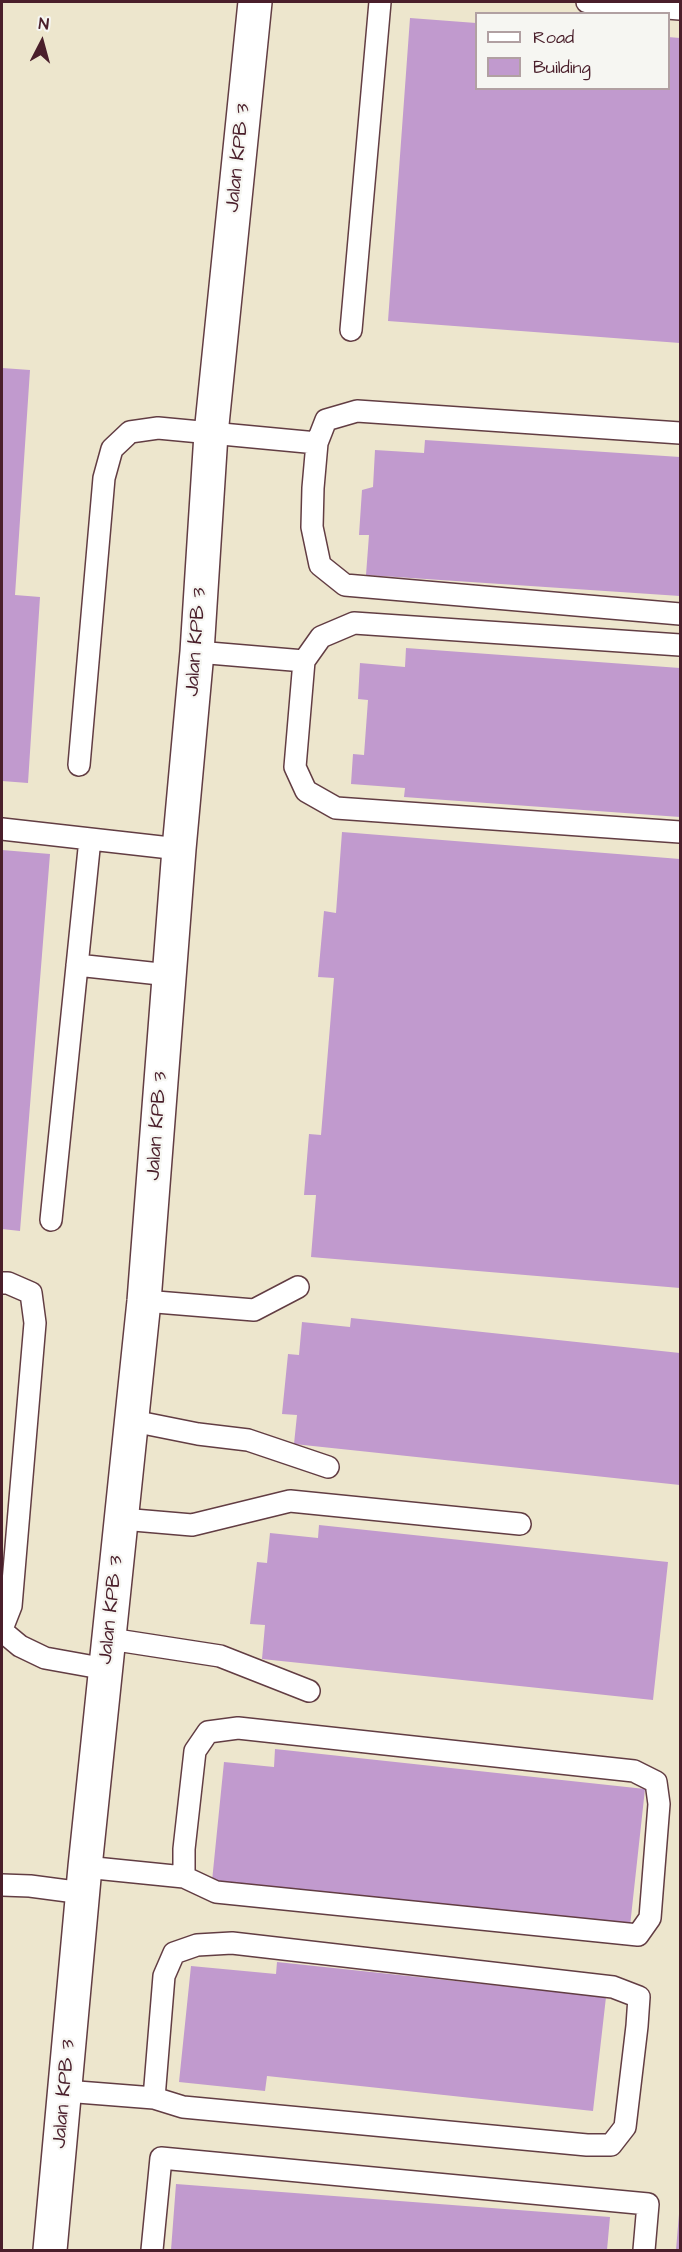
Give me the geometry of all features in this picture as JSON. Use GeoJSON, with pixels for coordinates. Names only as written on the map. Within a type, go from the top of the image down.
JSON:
{"type":"FeatureCollection","features":[{"type":"Feature","properties":{"kind":"street","name":"Jalan KPB 3"},"geometry":{"type":"LineString","coordinates":[[50,2250],[84,1880],[144,1301],[179,849],[197,652],[211,434],[255,2]]}},
{"type":"Feature","properties":{"kind":"lane"},"geometry":{"type":"LineString","coordinates":[[351,330],[380,2]]}},
{"type":"Feature","properties":{"kind":"lane"},"geometry":{"type":"LineString","coordinates":[[587,2],[681,9]]}},
{"type":"Feature","properties":{"kind":"lane"},"geometry":{"type":"LineString","coordinates":[[681,433],[357,411],[326,420],[317,443],[312,526],[320,565],[345,585],[681,614]]}},
{"type":"Feature","properties":{"kind":"lane"},"geometry":{"type":"LineString","coordinates":[[79,765],[104,478],[112,450],[130,432],[158,428],[317,443]]}},
{"type":"Feature","properties":{"kind":"lane"},"geometry":{"type":"LineString","coordinates":[[681,645],[354,624],[321,637],[304,661],[295,767],[306,791],[336,808],[681,832]]}},
{"type":"Feature","properties":{"kind":"lane"},"geometry":{"type":"LineString","coordinates":[[197,652],[304,661]]}},
{"type":"Feature","properties":{"kind":"lane"},"geometry":{"type":"LineString","coordinates":[[2,829],[179,849]]}},
{"type":"Feature","properties":{"kind":"lane"},"geometry":{"type":"LineString","coordinates":[[51,1220],[90,839]]}},
{"type":"Feature","properties":{"kind":"lane"},"geometry":{"type":"LineString","coordinates":[[77,965],[169,975]]}},
{"type":"Feature","properties":{"kind":"lane"},"geometry":{"type":"LineString","coordinates":[[2,1283],[31,1293],[35,1323],[11,1606],[2,1630],[20,1646],[45,1658],[108,1654],[220,1656],[309,1691]]}},
{"type":"Feature","properties":{"kind":"lane"},"geometry":{"type":"LineString","coordinates":[[144,1301],[254,1310],[298,1287]]}},
{"type":"Feature","properties":{"kind":"lane"},"geometry":{"type":"LineString","coordinates":[[133,1421],[198,1434],[248,1440],[328,1467]]}},
{"type":"Feature","properties":{"kind":"lane"},"geometry":{"type":"LineString","coordinates":[[122,1519],[192,1525],[290,1501],[520,1524]]}},
{"type":"Feature","properties":{"kind":"lane"},"geometry":{"type":"LineString","coordinates":[[2,1885],[30,1886],[84,1880],[184,1877],[216,1892],[638,1935],[650,1918],[659,1803],[656,1782],[634,1771],[238,1728],[207,1732],[195,1750],[184,1849],[184,1877]]}},
{"type":"Feature","properties":{"kind":"lane"},"geometry":{"type":"LineString","coordinates":[[65,2091],[154,2098],[183,2106],[587,2145],[611,2145],[626,2127],[639,1997],[613,1987],[232,1943],[197,1945],[174,1953],[164,1976],[154,2098]]}},
{"type":"Feature","properties":{"kind":"lane"},"geometry":{"type":"LineString","coordinates":[[152,2250],[162,2158],[648,2204],[645,2250]]}},
{"type":"Feature","properties":{"kind":"building"},"geometry":{"type":"Polygon","coordinates":[[[410,18],[475,23],[475,90],[670,90],[670,37],[680,38],[680,343],[388,321],[410,18]]]}},
{"type":"Feature","properties":{"kind":"building"},"geometry":{"type":"Polygon","coordinates":[[[2,368],[30,370],[15,595],[40,597],[28,783],[2,781],[2,368]]]}},
{"type":"Feature","properties":{"kind":"building"},"geometry":{"type":"Polygon","coordinates":[[[425,440],[680,457],[680,596],[366,575],[369,535],[359,535],[362,490],[373,487],[375,450],[424,453],[425,440]]]}},
{"type":"Feature","properties":{"kind":"building"},"geometry":{"type":"Polygon","coordinates":[[[406,648],[680,668],[680,817],[404,797],[405,788],[351,784],[353,754],[364,755],[368,700],[358,699],[360,663],[405,667],[406,648]]]}},
{"type":"Feature","properties":{"kind":"building"},"geometry":{"type":"Polygon","coordinates":[[[342,832],[680,859],[680,1288],[311,1257],[316,1195],[304,1195],[309,1134],[321,1135],[334,978],[318,977],[324,911],[336,913],[342,832]]]}},
{"type":"Feature","properties":{"kind":"building"},"geometry":{"type":"Polygon","coordinates":[[[2,850],[50,854],[20,1231],[2,1229],[2,850]]]}},
{"type":"Feature","properties":{"kind":"building"},"geometry":{"type":"Polygon","coordinates":[[[351,1318],[680,1353],[680,1485],[294,1444],[297,1415],[282,1414],[288,1354],[299,1355],[302,1322],[350,1327],[351,1318]]]}},
{"type":"Feature","properties":{"kind":"building"},"geometry":{"type":"Polygon","coordinates":[[[319,1525],[668,1562],[653,1700],[262,1659],[265,1625],[250,1624],[257,1562],[267,1563],[270,1533],[318,1538],[319,1525]]]}},
{"type":"Feature","properties":{"kind":"building"},"geometry":{"type":"Polygon","coordinates":[[[275,1749],[645,1789],[630,1926],[212,1881],[224,1762],[274,1767],[275,1749]]]}},
{"type":"Feature","properties":{"kind":"building"},"geometry":{"type":"Polygon","coordinates":[[[277,1962],[606,1997],[593,2111],[267,2076],[265,2091],[179,2082],[191,1966],[276,1974],[277,1962]]]}},
{"type":"Feature","properties":{"kind":"building"},"geometry":{"type":"Polygon","coordinates":[[[176,2184],[610,2217],[607,2250],[171,2250],[176,2184]]]}},
{"type":"Feature","properties":{"kind":"building"},"geometry":{"type":"Polygon","coordinates":[[[679,2214],[680,2250],[676,2250],[679,2214]]]}}]}
